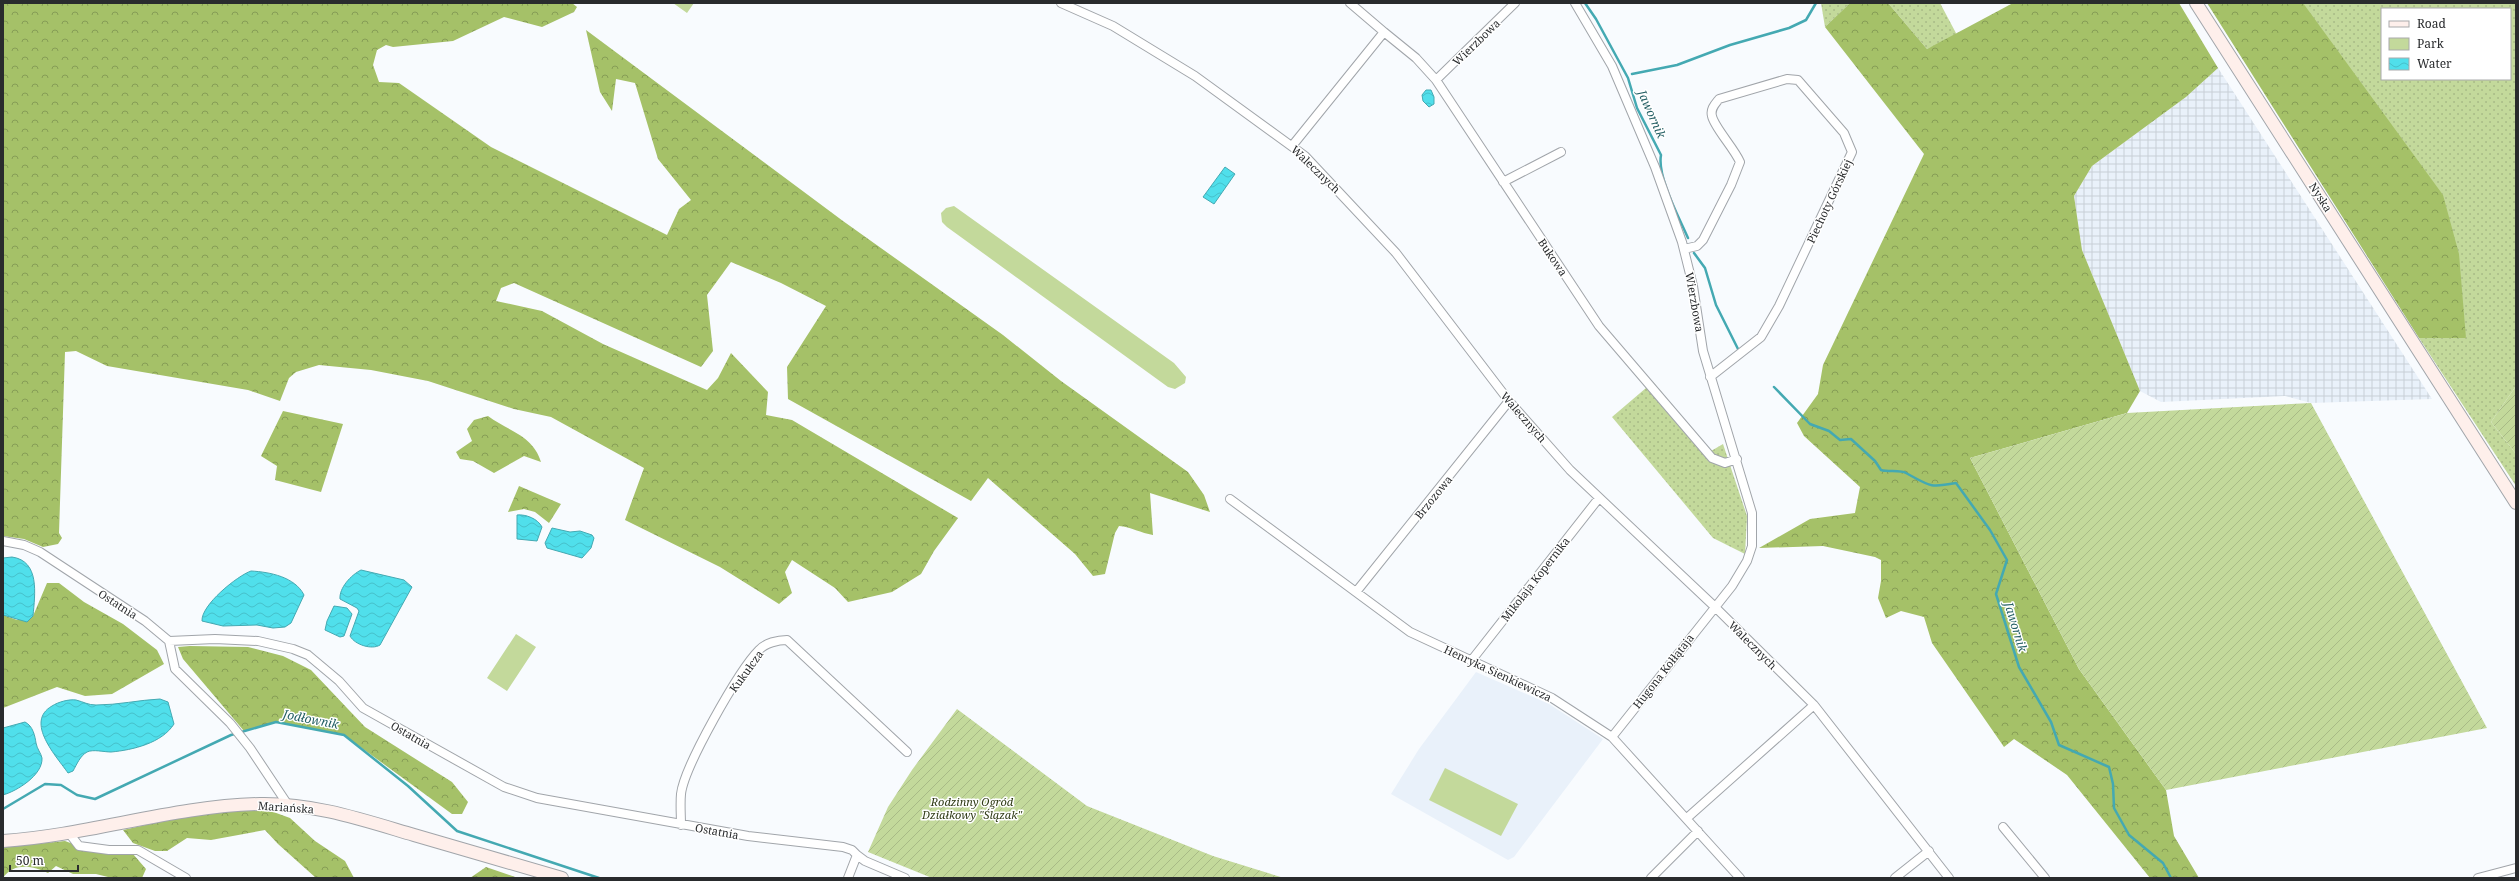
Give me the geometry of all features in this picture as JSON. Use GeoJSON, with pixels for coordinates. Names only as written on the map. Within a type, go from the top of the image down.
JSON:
{"type":"FeatureCollection","features":[{"type":"Feature","properties":{"kind":"street","name":"Walecznych"},"geometry":{"type":"LineString","coordinates":[[1061,3],[1113,26],[1195,76],[1305,156],[1396,253],[1509,401],[1570,470],[1714,606],[1814,705],[1950,878]]}},
{"type":"Feature","properties":{"kind":"street","name":"Bukowa"},"geometry":{"type":"LineString","coordinates":[[1350,3],[1416,58],[1436,80],[1599,326],[1712,458],[1725,463],[1737,459]]}},
{"type":"Feature","properties":{"kind":"street","name":"Wierzbowa"},"geometry":{"type":"LineString","coordinates":[[1436,80],[1515,3]]}},
{"type":"Feature","properties":{"kind":"street","name":"Wierzbowa"},"geometry":{"type":"LineString","coordinates":[[1575,3],[1612,66],[1655,167],[1684,249],[1693,286],[1703,351],[1737,459],[1752,513],[1752,546],[1747,561],[1732,586],[1714,606]]}},
{"type":"Feature","properties":{"kind":"street","name":"Nyska"},"geometry":{"type":"LineString","coordinates":[[2196,3],[2516,503]]}},
{"type":"Feature","properties":{"kind":"street"},"geometry":{"type":"LineString","coordinates":[[1292,146],[1384,32]]}},
{"type":"Feature","properties":{"kind":"street","name":"Piechoty Górskiej"},"geometry":{"type":"LineString","coordinates":[[1684,249],[1697,246],[1703,240],[1728,191],[1740,162],[1736,151],[1712,117],[1712,108],[1719,100],[1787,79],[1798,80],[1844,133],[1852,152],[1779,306],[1761,337],[1710,377]]}},
{"type":"Feature","properties":{"kind":"street"},"geometry":{"type":"LineString","coordinates":[[1503,182],[1561,152]]}},
{"type":"Feature","properties":{"kind":"street","name":"Brzozowa"},"geometry":{"type":"LineString","coordinates":[[1356,592],[1509,401]]}},
{"type":"Feature","properties":{"kind":"street","name":"Mikołaja Kopernika"},"geometry":{"type":"LineString","coordinates":[[1471,661],[1599,498]]}},
{"type":"Feature","properties":{"kind":"street","name":"Henryka Sienkiewicza"},"geometry":{"type":"LineString","coordinates":[[1230,499],[1410,632],[1552,698],[1612,737],[1740,878]]}},
{"type":"Feature","properties":{"kind":"street","name":"Ostatnia"},"geometry":{"type":"LineString","coordinates":[[3,541],[24,545],[40,552],[145,621],[168,641],[258,641],[294,649],[308,655],[339,681],[363,708],[504,787],[537,798],[681,825],[748,836],[843,847],[852,850],[873,865],[905,878]]}},
{"type":"Feature","properties":{"kind":"street","name":"Hugona Kołłątaja"},"geometry":{"type":"LineString","coordinates":[[1612,737],[1714,606]]}},
{"type":"Feature","properties":{"kind":"street","name":"Kukułcza"},"geometry":{"type":"LineString","coordinates":[[681,825],[681,794],[698,752],[760,648],[778,640],[787,640],[907,752]]}},
{"type":"Feature","properties":{"kind":"street"},"geometry":{"type":"LineString","coordinates":[[168,641],[175,670],[230,723],[250,748],[288,805]]}},
{"type":"Feature","properties":{"kind":"street"},"geometry":{"type":"LineString","coordinates":[[1687,818],[1814,705]]}},
{"type":"Feature","properties":{"kind":"street","name":"Mariańska"},"geometry":{"type":"LineString","coordinates":[[3,840],[69,833],[167,814],[236,805],[288,805],[335,812],[562,878]]}},
{"type":"Feature","properties":{"kind":"street"},"geometry":{"type":"LineString","coordinates":[[2003,827],[2045,878]]}},
{"type":"Feature","properties":{"kind":"street"},"geometry":{"type":"LineString","coordinates":[[1651,878],[1698,831]]}},
{"type":"Feature","properties":{"kind":"street"},"geometry":{"type":"LineString","coordinates":[[69,833],[79,846],[109,850],[138,850],[186,878]]}},
{"type":"Feature","properties":{"kind":"street"},"geometry":{"type":"LineString","coordinates":[[1895,878],[1929,851]]}},
{"type":"Feature","properties":{"kind":"street"},"geometry":{"type":"LineString","coordinates":[[848,878],[857,855]]}},
{"type":"Feature","properties":{"kind":"street"},"geometry":{"type":"LineString","coordinates":[[2478,878],[2516,868]]}},
{"type":"Feature","properties":{"kind":"shaded area"},"geometry":{"type":"Polygon","coordinates":[[[2218,68],[2432,399],[2311,403],[2285,396],[2161,402],[2140,391],[2082,250],[2074,196],[2092,166],[2186,97],[2218,68]]]}},
{"type":"Feature","properties":{"kind":"shaded area"},"geometry":{"type":"Polygon","coordinates":[[[1476,672],[1549,704],[1603,739],[1514,857],[1508,860],[1391,794],[1419,749],[1476,672]]]}},
{"type":"Feature","properties":{"kind":"green space"},"geometry":{"type":"Polygon","coordinates":[[[3,3],[572,3],[577,7],[574,12],[542,27],[504,17],[453,41],[393,47],[386,45],[377,50],[373,65],[379,82],[399,83],[491,147],[667,235],[679,209],[691,200],[658,159],[635,83],[616,79],[612,111],[600,92],[586,30],[843,221],[1003,335],[1061,381],[1188,472],[1204,495],[1210,512],[1150,493],[1153,535],[1119,526],[1115,533],[1105,574],[1093,576],[1075,554],[988,478],[971,501],[788,399],[787,367],[826,306],[781,283],[731,262],[707,295],[713,351],[701,367],[514,283],[501,288],[496,301],[542,311],[603,344],[707,390],[718,378],[731,353],[768,392],[766,415],[792,420],[958,518],[934,551],[921,574],[892,592],[848,602],[835,588],[792,560],[785,572],[792,593],[779,604],[720,567],[625,520],[644,468],[551,417],[514,409],[428,381],[371,370],[319,365],[296,372],[289,378],[280,401],[248,390],[107,366],[76,351],[65,352],[59,533],[62,538],[58,544],[43,547],[24,539],[3,536],[3,3]]]}},
{"type":"Feature","properties":{"kind":"green space"},"geometry":{"type":"Polygon","coordinates":[[[673,3],[694,3],[687,13],[673,3]]]}},
{"type":"Feature","properties":{"kind":"green space"},"geometry":{"type":"Polygon","coordinates":[[[1821,3],[1850,3],[1825,27],[1821,3]]]}},
{"type":"Feature","properties":{"kind":"green space"},"geometry":{"type":"Polygon","coordinates":[[[1850,3],[1888,3],[1927,49],[2013,3],[2179,3],[2218,68],[2186,97],[2092,166],[2074,196],[2082,250],[2140,391],[2127,413],[1970,458],[2079,669],[2166,790],[2174,836],[2199,878],[2150,878],[2067,775],[2014,739],[2004,747],[1932,643],[1924,617],[1901,611],[1886,618],[1878,598],[1881,581],[1881,560],[1875,557],[1823,546],[1759,548],[1810,519],[1855,513],[1860,487],[1804,436],[1797,423],[1818,394],[1823,365],[1924,154],[1825,27],[1850,3]]]}},
{"type":"Feature","properties":{"kind":"green space"},"geometry":{"type":"Polygon","coordinates":[[[1888,3],[1940,3],[1957,35],[1927,49],[1888,3]]]}},
{"type":"Feature","properties":{"kind":"green space"},"geometry":{"type":"Polygon","coordinates":[[[2207,3],[2303,3],[2443,195],[2459,254],[2466,338],[2419,338],[2207,3]]]}},
{"type":"Feature","properties":{"kind":"green space"},"geometry":{"type":"Polygon","coordinates":[[[2303,3],[2516,3],[2516,386],[2491,422],[2516,454],[2516,486],[2419,338],[2466,338],[2303,3]]]}},
{"type":"Feature","properties":{"kind":"green space"},"geometry":{"type":"Polygon","coordinates":[[[954,206],[1174,363],[1186,377],[1185,383],[1175,389],[1168,387],[947,227],[942,222],[941,213],[946,208],[954,206]]]}},
{"type":"Feature","properties":{"kind":"green space"},"geometry":{"type":"Polygon","coordinates":[[[1653,382],[1711,451],[1723,444],[1747,516],[1745,554],[1713,538],[1612,417],[1653,382]]]}},
{"type":"Feature","properties":{"kind":"green space"},"geometry":{"type":"Polygon","coordinates":[[[2516,386],[2516,454],[2491,422],[2516,386]]]}},
{"type":"Feature","properties":{"kind":"green space"},"geometry":{"type":"Polygon","coordinates":[[[2311,403],[2487,728],[2166,790],[2079,669],[1970,458],[2127,413],[2311,403]]]}},
{"type":"Feature","properties":{"kind":"green space"},"geometry":{"type":"Polygon","coordinates":[[[283,411],[343,424],[321,492],[275,480],[277,466],[261,456],[283,411]]]}},
{"type":"Feature","properties":{"kind":"green space"},"geometry":{"type":"Polygon","coordinates":[[[488,416],[519,434],[526,440],[537,453],[541,462],[524,456],[494,473],[473,461],[460,459],[456,452],[472,441],[467,429],[474,420],[488,416]]]}},
{"type":"Feature","properties":{"kind":"green space"},"geometry":{"type":"Polygon","coordinates":[[[519,486],[561,504],[549,523],[535,512],[524,509],[508,512],[519,486]]]}},
{"type":"Feature","properties":{"kind":"green space"},"geometry":{"type":"Polygon","coordinates":[[[47,583],[59,583],[84,602],[123,624],[157,650],[164,664],[112,694],[85,696],[57,687],[3,708],[3,615],[17,620],[33,616],[47,583]]]}},
{"type":"Feature","properties":{"kind":"green space"},"geometry":{"type":"Polygon","coordinates":[[[516,634],[536,647],[507,691],[487,678],[516,634]]]}},
{"type":"Feature","properties":{"kind":"green space"},"geometry":{"type":"Polygon","coordinates":[[[178,647],[248,647],[283,656],[311,670],[365,727],[452,782],[468,802],[462,814],[452,814],[344,735],[276,722],[244,731],[183,659],[178,647]]]}},
{"type":"Feature","properties":{"kind":"green space","name":"Rodzinny Ogród Działkowy \"Ślązak\""},"geometry":{"type":"Polygon","coordinates":[[[957,709],[1087,806],[1213,856],[1284,878],[932,878],[868,852],[888,807],[912,770],[957,709]]]}},
{"type":"Feature","properties":{"kind":"green space"},"geometry":{"type":"Polygon","coordinates":[[[1445,768],[1518,804],[1501,836],[1429,800],[1445,768]]]}},
{"type":"Feature","properties":{"kind":"green space"},"geometry":{"type":"Polygon","coordinates":[[[244,809],[268,810],[290,818],[315,841],[345,861],[354,878],[316,878],[278,844],[265,830],[211,840],[187,838],[167,851],[155,851],[133,843],[123,830],[181,817],[244,809]]]}},
{"type":"Feature","properties":{"kind":"green space"},"geometry":{"type":"Polygon","coordinates":[[[65,841],[92,851],[133,854],[146,869],[142,878],[112,878],[96,874],[73,874],[56,866],[48,873],[30,867],[24,867],[13,869],[3,878],[3,849],[6,847],[65,841]]]}},
{"type":"Feature","properties":{"kind":"green space"},"geometry":{"type":"Polygon","coordinates":[[[486,867],[518,878],[470,878],[486,867]]]}},
{"type":"Feature","properties":{"kind":"water"},"geometry":{"type":"Polygon","coordinates":[[[1426,90],[1431,90],[1434,97],[1434,104],[1429,107],[1423,101],[1422,95],[1426,90]]]}},
{"type":"Feature","properties":{"kind":"water"},"geometry":{"type":"Polygon","coordinates":[[[1225,167],[1235,174],[1214,204],[1203,197],[1225,167]]]}},
{"type":"Feature","properties":{"kind":"water"},"geometry":{"type":"Polygon","coordinates":[[[517,515],[524,515],[540,524],[542,527],[537,541],[517,539],[517,515]]]}},
{"type":"Feature","properties":{"kind":"water"},"geometry":{"type":"Polygon","coordinates":[[[552,528],[570,532],[580,531],[592,535],[594,538],[591,548],[582,558],[547,548],[545,543],[552,528]]]}},
{"type":"Feature","properties":{"kind":"water"},"geometry":{"type":"Polygon","coordinates":[[[12,557],[21,560],[27,565],[34,580],[35,589],[33,616],[27,622],[3,615],[3,558],[12,557]]]}},
{"type":"Feature","properties":{"kind":"water"},"geometry":{"type":"Polygon","coordinates":[[[361,570],[404,580],[412,587],[380,645],[373,647],[364,646],[352,639],[350,636],[359,611],[357,608],[340,599],[341,591],[346,582],[361,570]]]}},
{"type":"Feature","properties":{"kind":"water"},"geometry":{"type":"Polygon","coordinates":[[[251,571],[274,574],[295,584],[300,589],[304,595],[291,623],[285,627],[273,628],[257,625],[223,626],[202,621],[203,614],[213,599],[237,579],[251,571]]]}},
{"type":"Feature","properties":{"kind":"water"},"geometry":{"type":"Polygon","coordinates":[[[334,606],[347,608],[352,614],[344,636],[340,637],[325,630],[327,621],[334,606]]]}},
{"type":"Feature","properties":{"kind":"water"},"geometry":{"type":"Polygon","coordinates":[[[160,699],[168,702],[174,724],[169,731],[155,741],[137,747],[111,752],[89,751],[81,758],[73,771],[68,773],[45,740],[41,721],[44,713],[57,703],[76,700],[96,705],[160,699]]]}},
{"type":"Feature","properties":{"kind":"water"},"geometry":{"type":"Polygon","coordinates":[[[25,722],[33,731],[42,758],[41,764],[34,776],[22,786],[3,795],[3,728],[25,722]]]}},
{"type":"Feature","properties":{"kind":"waterway","name":"Jawornik"},"geometry":{"type":"LineString","coordinates":[[1585,3],[1596,19],[1628,78],[1637,108],[1661,155],[1662,174],[1665,185],[1688,238]]}},
{"type":"Feature","properties":{"kind":"waterway"},"geometry":{"type":"LineString","coordinates":[[1632,74],[1677,65],[1730,45],[1789,28],[1806,20],[1816,3]]}},
{"type":"Feature","properties":{"kind":"waterway","name":"Jawornik"},"geometry":{"type":"LineString","coordinates":[[1694,253],[1705,268],[1716,305],[1738,349]]}},
{"type":"Feature","properties":{"kind":"waterway","name":"Jawornik"},"geometry":{"type":"LineString","coordinates":[[1774,387],[1810,424],[1829,431],[1840,440],[1851,439],[1875,461],[1881,470],[1904,472],[1930,485],[1956,483],[1990,530],[2007,560],[1996,594],[2019,667],[2051,722],[2059,745],[2109,767],[2113,784],[2114,808],[2129,835],[2163,863],[2171,878]]}},
{"type":"Feature","properties":{"kind":"waterway","name":"Jodłownik"},"geometry":{"type":"LineString","coordinates":[[3,809],[45,784],[61,785],[77,795],[95,799],[231,735],[276,722],[344,735],[408,786],[457,831],[599,878]]}}]}
